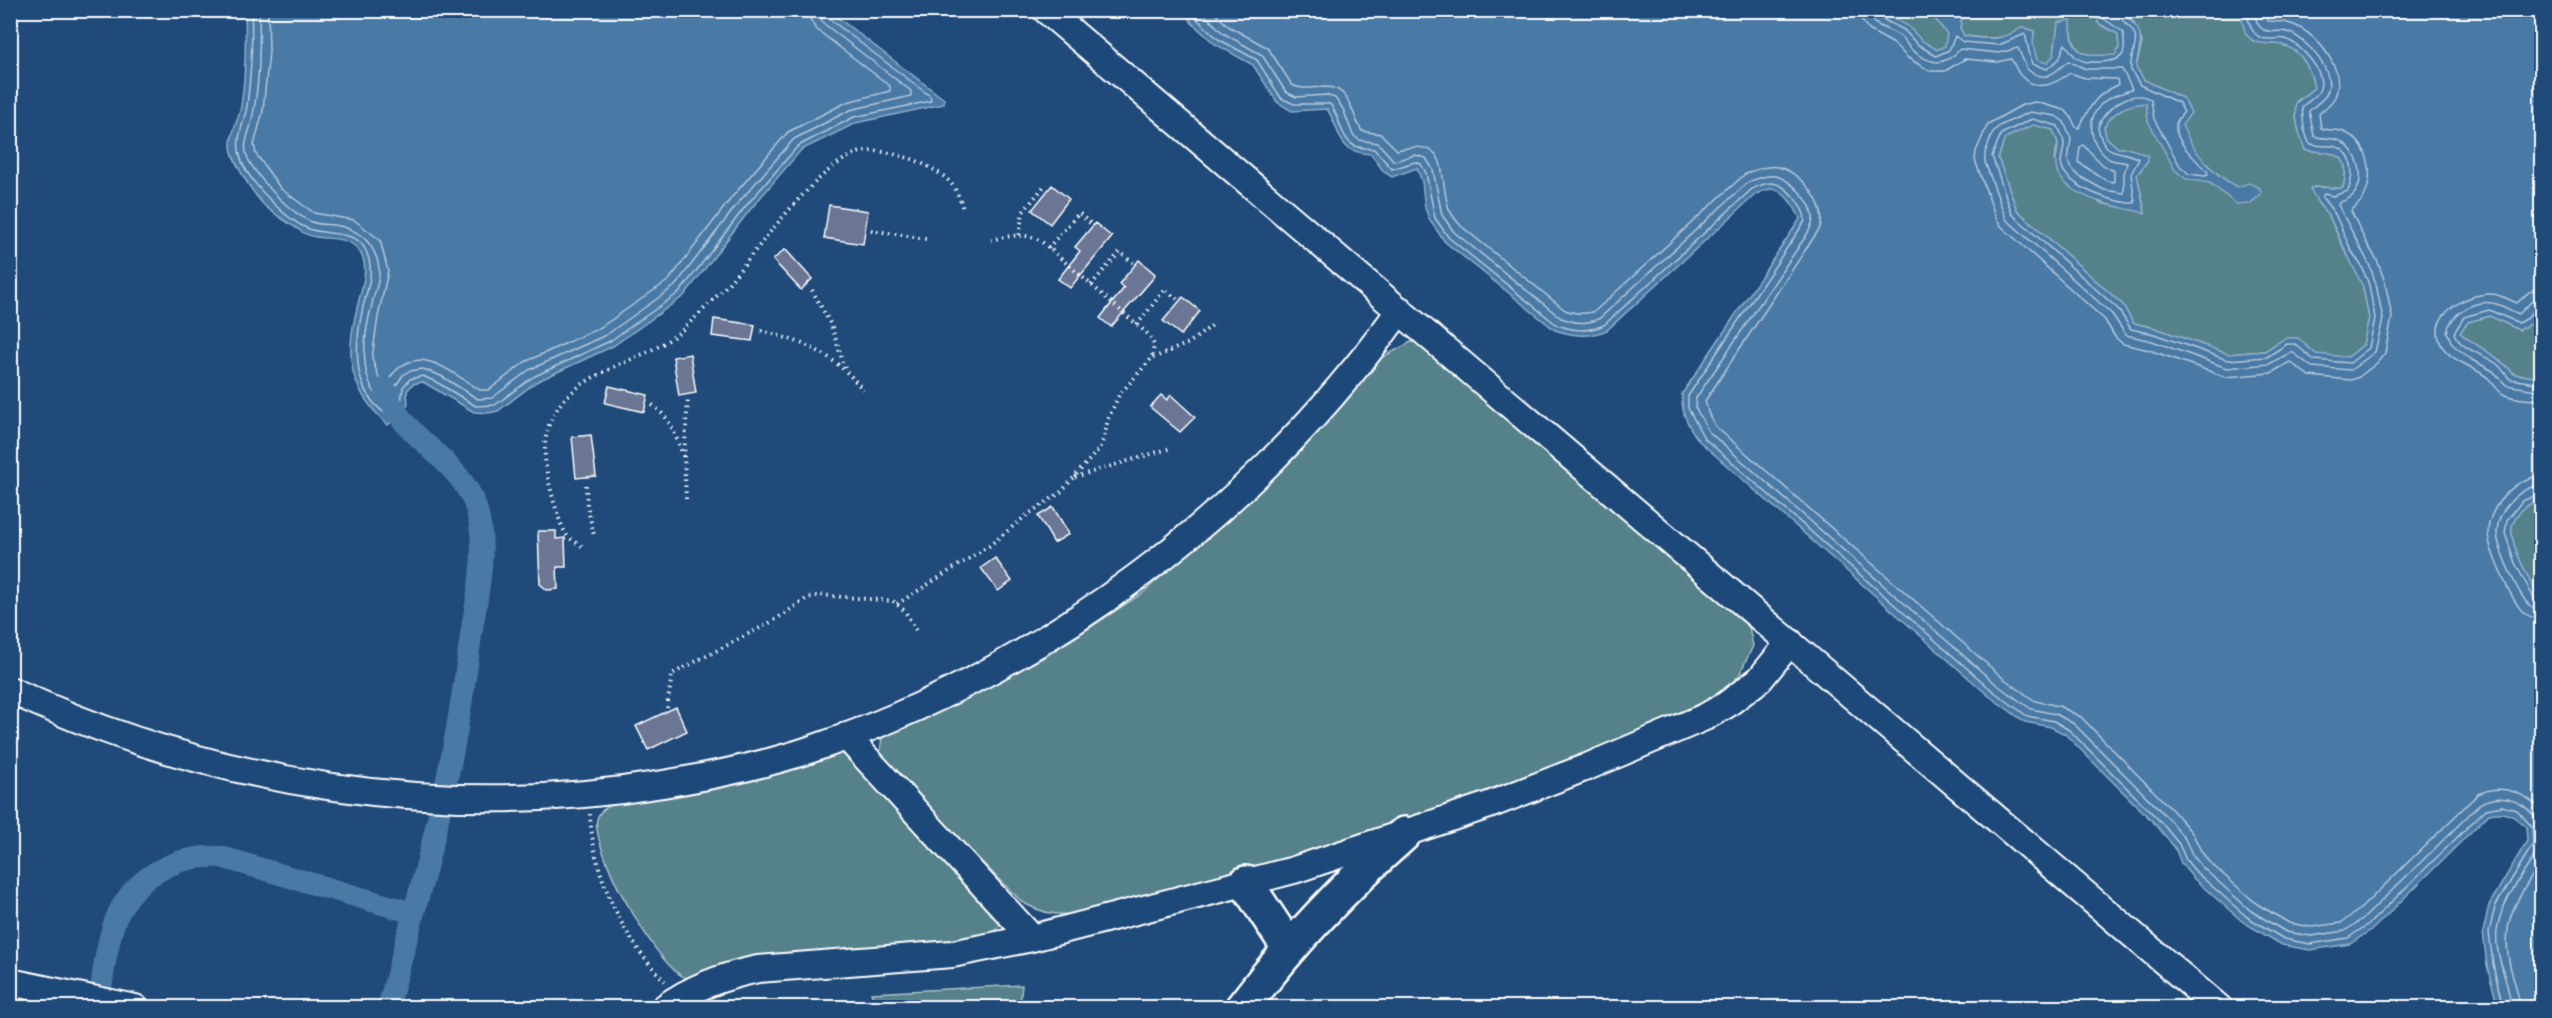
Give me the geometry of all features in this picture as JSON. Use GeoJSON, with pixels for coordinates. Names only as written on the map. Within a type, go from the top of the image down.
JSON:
{"type":"FeatureCollection","features":[{"type":"Feature","properties":{"kind":"main road"},"geometry":{"type":"LineString","coordinates":[[1242,1008],[1264,978],[1330,902],[1404,834]]}},
{"type":"Feature","properties":{"kind":"main road"},"geometry":{"type":"LineString","coordinates":[[1246,883],[1289,948]]}},
{"type":"Feature","properties":{"kind":"street"},"geometry":{"type":"LineString","coordinates":[[1046,10],[2219,1008]]}},
{"type":"Feature","properties":{"kind":"street"},"geometry":{"type":"LineString","coordinates":[[10,690],[110,733],[223,767],[339,789],[427,797],[514,798],[590,793],[679,781],[748,767],[806,751],[944,694],[1053,634],[1156,563],[1251,481],[1377,343],[1400,310]]}},
{"type":"Feature","properties":{"kind":"street"},"geometry":{"type":"LineString","coordinates":[[673,1002],[715,980],[758,969],[952,954],[1032,938],[1246,883],[1404,834],[1489,805],[1587,767],[1705,717],[1726,705],[1760,679],[1790,642]]}},
{"type":"Feature","properties":{"kind":"street"},"geometry":{"type":"LineString","coordinates":[[846,736],[1032,938]]}},
{"type":"Feature","properties":{"kind":"street"},"geometry":{"type":"LineString","coordinates":[[10,982],[127,1006]]}},
{"type":"Feature","properties":{"kind":"path"},"geometry":{"type":"LineString","coordinates":[[582,546],[565,533],[544,458],[548,428],[554,413],[574,390],[617,366],[661,346],[681,331],[730,281],[791,208],[818,181],[852,156],[867,151],[916,161],[938,172],[954,185],[963,210]]}},
{"type":"Feature","properties":{"kind":"path"},"geometry":{"type":"LineString","coordinates":[[1019,235],[1023,212],[1045,185]]}},
{"type":"Feature","properties":{"kind":"path"},"geometry":{"type":"LineString","coordinates":[[1048,248],[1078,213],[1091,224]]}},
{"type":"Feature","properties":{"kind":"path"},"geometry":{"type":"LineString","coordinates":[[871,230],[926,238]]}},
{"type":"Feature","properties":{"kind":"path"},"geometry":{"type":"LineString","coordinates":[[897,604],[989,546],[1027,515],[1060,493],[1099,449],[1108,419],[1119,395],[1152,358],[1154,351],[1153,340],[1033,237],[1019,235],[991,240]]}},
{"type":"Feature","properties":{"kind":"path"},"geometry":{"type":"LineString","coordinates":[[1091,285],[1120,252],[1133,263]]}},
{"type":"Feature","properties":{"kind":"path"},"geometry":{"type":"LineString","coordinates":[[1137,325],[1165,289],[1177,299]]}},
{"type":"Feature","properties":{"kind":"path"},"geometry":{"type":"LineString","coordinates":[[812,290],[831,325],[846,369]]}},
{"type":"Feature","properties":{"kind":"path"},"geometry":{"type":"LineString","coordinates":[[1152,358],[1189,343],[1214,324]]}},
{"type":"Feature","properties":{"kind":"path"},"geometry":{"type":"LineString","coordinates":[[761,331],[808,346],[846,369],[863,390]]}},
{"type":"Feature","properties":{"kind":"path"},"geometry":{"type":"LineString","coordinates":[[686,499],[684,457],[688,399]]}},
{"type":"Feature","properties":{"kind":"path"},"geometry":{"type":"LineString","coordinates":[[652,405],[666,416],[684,457]]}},
{"type":"Feature","properties":{"kind":"path"},"geometry":{"type":"LineString","coordinates":[[1074,477],[1171,448]]}},
{"type":"Feature","properties":{"kind":"path"},"geometry":{"type":"LineString","coordinates":[[586,485],[587,505],[594,535]]}},
{"type":"Feature","properties":{"kind":"path"},"geometry":{"type":"LineString","coordinates":[[666,708],[672,674],[773,621],[806,599],[819,595],[877,598],[897,604],[918,634]]}},
{"type":"Feature","properties":{"kind":"path"},"geometry":{"type":"LineString","coordinates":[[590,793],[595,849],[612,904],[673,1002]]}},
{"type":"Feature","properties":{"kind":"green space"},"geometry":{"type":"Polygon","coordinates":[[[1877,11],[1929,11],[1947,34],[1945,46],[1937,50],[1920,40],[1908,26],[1877,11]]]}},
{"type":"Feature","properties":{"kind":"green space"},"geometry":{"type":"Polygon","coordinates":[[[1963,11],[2097,11],[2098,23],[2118,34],[2119,48],[2115,56],[2081,52],[2074,41],[2070,21],[2058,23],[2054,55],[2047,63],[2037,61],[2033,44],[2034,31],[2023,27],[2001,37],[1964,36],[1960,28],[1963,11]]]}},
{"type":"Feature","properties":{"kind":"green space"},"geometry":{"type":"Polygon","coordinates":[[[2120,11],[2240,11],[2244,29],[2250,38],[2258,42],[2289,47],[2304,61],[2311,74],[2314,88],[2296,102],[2299,133],[2305,150],[2339,156],[2345,167],[2343,188],[2311,188],[2318,203],[2329,216],[2356,269],[2363,287],[2369,318],[2363,345],[2348,357],[2316,355],[2297,338],[2277,343],[2265,351],[2228,354],[2155,328],[2133,323],[2123,305],[2017,210],[1998,158],[2005,138],[2033,125],[2053,129],[2058,144],[2054,160],[2100,203],[2145,212],[2137,175],[2148,160],[2130,148],[2118,148],[2106,137],[2104,127],[2112,116],[2122,109],[2146,103],[2148,121],[2210,183],[2224,193],[2237,187],[2203,160],[2188,141],[2182,123],[2184,99],[2144,80],[2136,67],[2142,42],[2133,21],[2120,11]]]}},
{"type":"Feature","properties":{"kind":"green space"},"geometry":{"type":"Polygon","coordinates":[[[2541,309],[2541,378],[2514,374],[2502,362],[2460,333],[2468,322],[2490,316],[2519,330],[2532,323],[2541,309]]]}},
{"type":"Feature","properties":{"kind":"green space"},"geometry":{"type":"Polygon","coordinates":[[[1411,342],[1420,342],[1748,622],[1753,646],[1739,675],[1727,690],[1704,707],[1604,751],[1356,839],[1083,914],[1051,913],[1038,910],[1022,902],[882,763],[880,752],[882,737],[957,703],[1048,655],[1143,593],[1295,453],[1377,360],[1411,342]]]}},
{"type":"Feature","properties":{"kind":"green space"},"geometry":{"type":"Polygon","coordinates":[[[2541,498],[2541,600],[2522,564],[2514,543],[2512,526],[2520,512],[2541,498]]]}},
{"type":"Feature","properties":{"kind":"green space"},"geometry":{"type":"Polygon","coordinates":[[[840,753],[851,755],[1000,921],[1000,926],[989,934],[958,943],[771,954],[738,960],[686,978],[678,973],[652,944],[616,884],[598,836],[597,819],[602,811],[624,800],[709,790],[802,760],[840,753]]]}},
{"type":"Feature","properties":{"kind":"green space"},"geometry":{"type":"Polygon","coordinates":[[[1022,985],[1020,1007],[882,1007],[875,1004],[871,993],[1022,985]]]}},
{"type":"Feature","properties":{"kind":"water"},"geometry":{"type":"Polygon","coordinates":[[[245,11],[829,11],[944,99],[944,104],[856,123],[801,150],[749,211],[684,296],[613,346],[536,382],[498,411],[489,413],[474,412],[423,382],[413,384],[407,391],[408,405],[388,425],[362,395],[352,364],[352,331],[365,272],[360,252],[348,242],[316,237],[302,232],[272,212],[249,185],[232,153],[232,137],[240,111],[244,82],[245,11]]]}},
{"type":"Feature","properties":{"kind":"water"},"geometry":{"type":"Polygon","coordinates":[[[1184,11],[1877,11],[1908,26],[1921,40],[1937,50],[1945,46],[1947,34],[1929,11],[1963,11],[1960,28],[1964,36],[1995,38],[2008,35],[2023,27],[2034,31],[2033,44],[2037,60],[2047,63],[2054,55],[2058,23],[2071,20],[2073,41],[2081,51],[2095,55],[2115,55],[2119,48],[2118,34],[2098,23],[2097,11],[2120,11],[2138,30],[2140,41],[2136,67],[2144,80],[2184,99],[2191,113],[2182,125],[2197,152],[2228,182],[2237,187],[2249,183],[2260,188],[2261,194],[2251,203],[2236,204],[2210,183],[2186,179],[2175,170],[2148,121],[2146,103],[2121,109],[2104,127],[2106,137],[2118,148],[2130,148],[2148,156],[2148,160],[2137,175],[2145,213],[2096,200],[2072,189],[2057,171],[2058,143],[2053,130],[2033,125],[2005,138],[1998,158],[2017,210],[2123,305],[2133,323],[2155,328],[2228,354],[2265,351],[2285,338],[2298,338],[2316,354],[2348,357],[2363,345],[2369,318],[2363,287],[2329,216],[2318,203],[2310,188],[2343,188],[2345,167],[2343,160],[2339,156],[2325,152],[2305,150],[2299,133],[2296,103],[2314,88],[2311,74],[2300,56],[2289,47],[2258,42],[2250,38],[2245,32],[2240,11],[2541,11],[2541,309],[2532,323],[2519,330],[2490,316],[2468,322],[2460,333],[2514,374],[2541,378],[2541,498],[2520,512],[2512,526],[2512,533],[2522,564],[2541,600],[2541,1007],[2498,1007],[2487,966],[2483,932],[2489,905],[2527,841],[2526,827],[2518,819],[2500,813],[2489,814],[2374,928],[2350,944],[2310,950],[2282,945],[2243,922],[2193,878],[2181,863],[2175,848],[2157,826],[2065,734],[2051,727],[2025,722],[1989,696],[1699,441],[1686,419],[1682,394],[1800,219],[1792,204],[1780,192],[1770,189],[1756,194],[1607,330],[1594,334],[1568,334],[1555,330],[1445,242],[1430,221],[1425,208],[1422,182],[1417,168],[1392,177],[1384,172],[1371,154],[1351,150],[1345,145],[1327,109],[1292,111],[1277,102],[1253,65],[1215,44],[1192,23],[1184,11]]]}},
{"type":"Feature","properties":{"kind":"building"},"geometry":{"type":"Polygon","coordinates":[[[1052,185],[1069,199],[1050,224],[1032,210],[1052,185]]]}},
{"type":"Feature","properties":{"kind":"building"},"geometry":{"type":"Polygon","coordinates":[[[829,205],[868,211],[863,244],[824,238],[829,205]]]}},
{"type":"Feature","properties":{"kind":"building"},"geometry":{"type":"Polygon","coordinates":[[[1095,223],[1112,237],[1070,288],[1058,279],[1080,251],[1075,247],[1095,223]]]}},
{"type":"Feature","properties":{"kind":"building"},"geometry":{"type":"Polygon","coordinates":[[[785,249],[812,279],[801,290],[773,260],[785,249]]]}},
{"type":"Feature","properties":{"kind":"building"},"geometry":{"type":"Polygon","coordinates":[[[1139,260],[1155,274],[1154,277],[1111,327],[1100,318],[1124,288],[1119,284],[1139,260]]]}},
{"type":"Feature","properties":{"kind":"building"},"geometry":{"type":"Polygon","coordinates":[[[1183,297],[1200,311],[1181,335],[1163,321],[1183,297]]]}},
{"type":"Feature","properties":{"kind":"building"},"geometry":{"type":"Polygon","coordinates":[[[714,319],[755,325],[752,341],[712,336],[714,319]]]}},
{"type":"Feature","properties":{"kind":"building"},"geometry":{"type":"Polygon","coordinates":[[[690,354],[696,393],[679,396],[673,357],[690,354]]]}},
{"type":"Feature","properties":{"kind":"building"},"geometry":{"type":"Polygon","coordinates":[[[609,386],[648,395],[644,412],[605,403],[609,386]]]}},
{"type":"Feature","properties":{"kind":"building"},"geometry":{"type":"Polygon","coordinates":[[[1161,395],[1167,400],[1171,395],[1195,417],[1180,432],[1150,407],[1161,395]]]}},
{"type":"Feature","properties":{"kind":"building"},"geometry":{"type":"Polygon","coordinates":[[[591,435],[596,476],[576,478],[572,437],[591,435]]]}},
{"type":"Feature","properties":{"kind":"building"},"geometry":{"type":"Polygon","coordinates":[[[1053,507],[1069,534],[1054,543],[1038,516],[1053,507]]]}},
{"type":"Feature","properties":{"kind":"building"},"geometry":{"type":"Polygon","coordinates":[[[538,531],[556,531],[556,539],[565,538],[566,567],[557,567],[558,589],[547,590],[540,584],[538,531]]]}},
{"type":"Feature","properties":{"kind":"building"},"geometry":{"type":"Polygon","coordinates":[[[995,558],[1012,581],[998,591],[981,568],[995,558]]]}},
{"type":"Feature","properties":{"kind":"building"},"geometry":{"type":"Polygon","coordinates":[[[676,707],[687,731],[648,750],[636,726],[676,707]]]}},
{"type":"Feature","properties":{"kind":"waterway"},"geometry":{"type":"LineString","coordinates":[[385,388],[403,421],[444,461],[468,490],[476,508],[482,539],[479,588],[453,752],[428,859],[388,1008]]}},
{"type":"Feature","properties":{"kind":"waterway"},"geometry":{"type":"LineString","coordinates":[[98,1008],[109,942],[115,921],[123,905],[144,880],[158,871],[188,860],[221,857],[413,913]]}}]}
